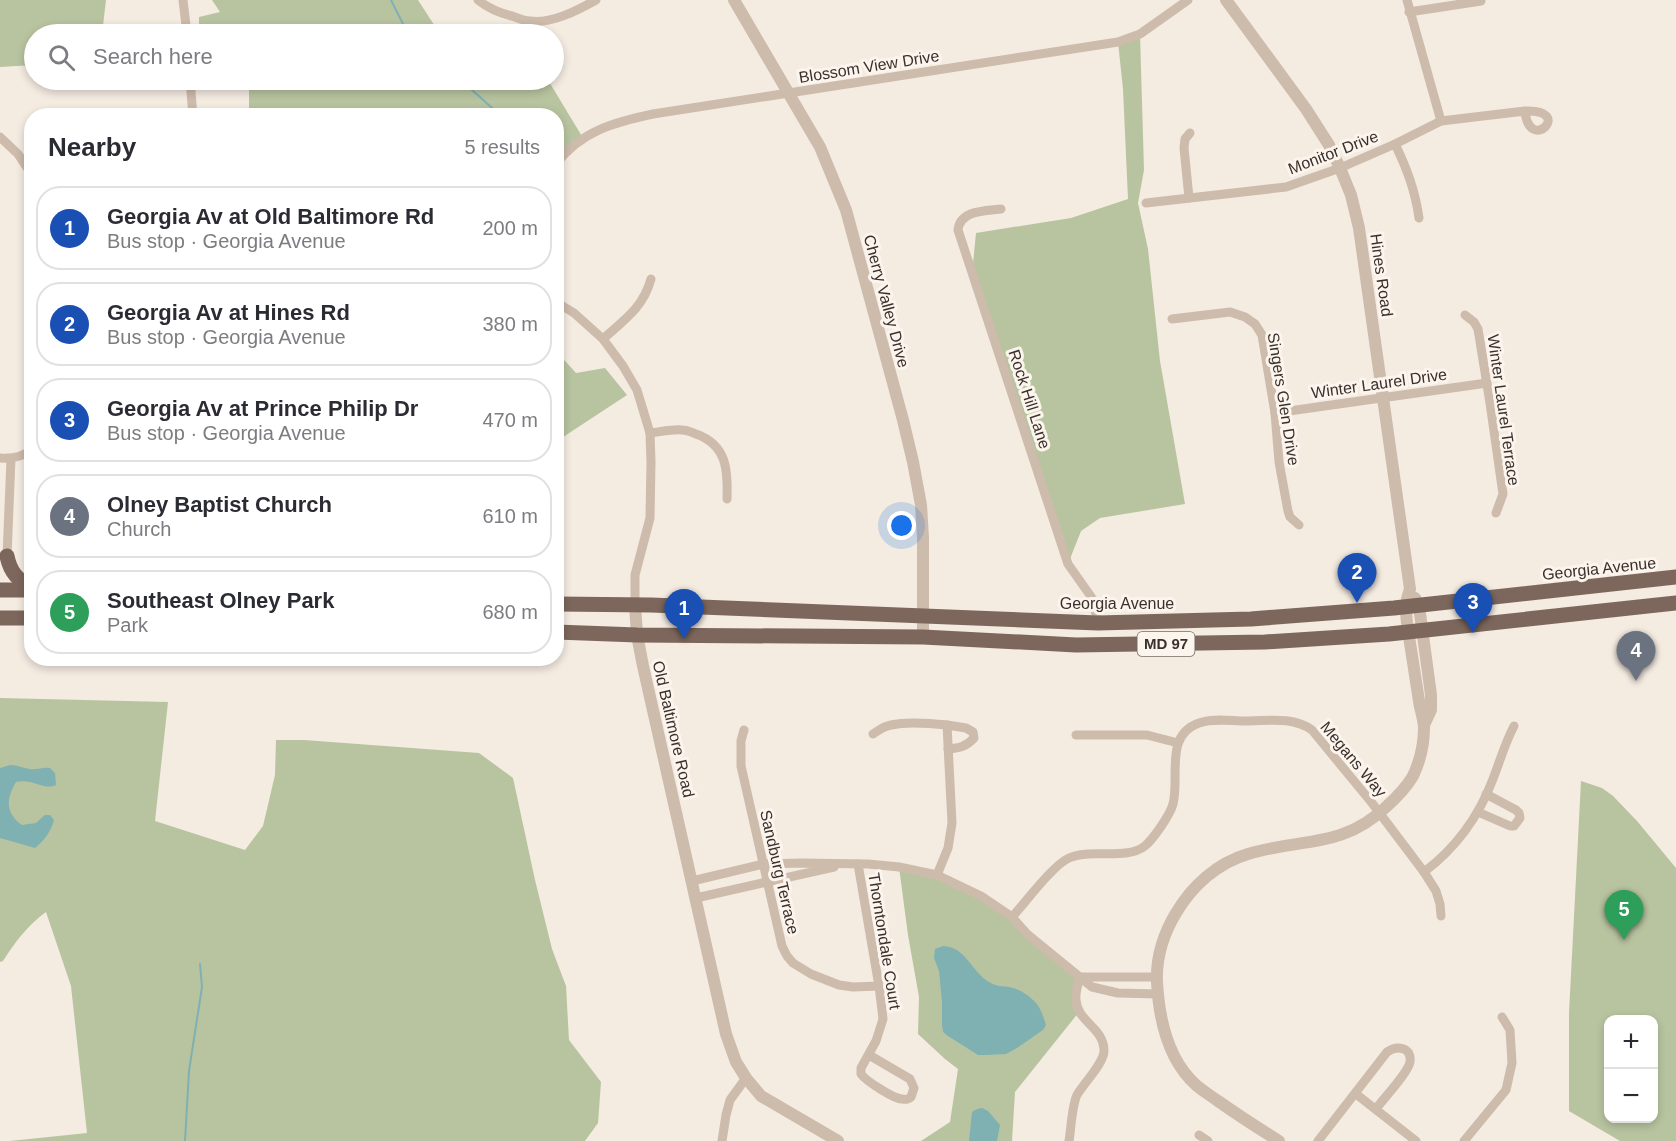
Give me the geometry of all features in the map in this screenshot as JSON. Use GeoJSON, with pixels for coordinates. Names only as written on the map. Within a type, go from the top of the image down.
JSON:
{"type":"FeatureCollection","features":[{"type":"Feature","properties":{"kind":"main road"},"geometry":{"type":"LineString","coordinates":[[0,572],[7,556]]}},
{"type":"Feature","properties":{"kind":"main road"},"geometry":{"type":"LineString","coordinates":[[7,556],[14,574],[24,584]]}},
{"type":"Feature","properties":{"kind":"main road","name":"Georgia Avenue"},"geometry":{"type":"LineString","coordinates":[[564,603],[1098,623],[1251,619],[1413,606],[1676,577]]}},
{"type":"Feature","properties":{"kind":"main road"},"geometry":{"type":"LineString","coordinates":[[0,590],[24,588]]}},
{"type":"Feature","properties":{"kind":"main road","name":"MD 97"},"geometry":{"type":"LineString","coordinates":[[564,632],[637,635],[923,636],[1077,645],[1265,642],[1416,631],[1676,603]]}},
{"type":"Feature","properties":{"kind":"main road"},"geometry":{"type":"LineString","coordinates":[[0,618],[24,618]]}},
{"type":"Feature","properties":{"kind":"street"},"geometry":{"type":"LineString","coordinates":[[183,0],[186,24]]}},
{"type":"Feature","properties":{"kind":"street"},"geometry":{"type":"LineString","coordinates":[[478,0],[496,11],[531,22],[552,19],[596,0]]}},
{"type":"Feature","properties":{"kind":"street","name":"Cherry Valley Drive"},"geometry":{"type":"LineString","coordinates":[[734,0],[819,147],[846,210],[903,420],[921,505],[923,636]]}},
{"type":"Feature","properties":{"kind":"street","name":"Blossom View Drive"},"geometry":{"type":"LineString","coordinates":[[564,154],[589,134],[619,121],[653,114],[1118,42],[1140,34],[1188,0]]}},
{"type":"Feature","properties":{"kind":"street","name":"Hines Road"},"geometry":{"type":"LineString","coordinates":[[1226,0],[1306,109],[1329,145],[1351,195],[1359,228],[1413,606]]}},
{"type":"Feature","properties":{"kind":"street"},"geometry":{"type":"LineString","coordinates":[[1407,0],[1441,121]]}},
{"type":"Feature","properties":{"kind":"street"},"geometry":{"type":"LineString","coordinates":[[1409,12],[1481,1]]}},
{"type":"Feature","properties":{"kind":"street"},"geometry":{"type":"LineString","coordinates":[[191,90],[192,108]]}},
{"type":"Feature","properties":{"kind":"street","name":"Monitor Drive"},"geometry":{"type":"LineString","coordinates":[[1146,203],[1286,187],[1340,168],[1441,121],[1525,111]]}},
{"type":"Feature","properties":{"kind":"street"},"geometry":{"type":"LineString","coordinates":[[1189,198],[1184,148],[1185,139],[1191,133]]}},
{"type":"Feature","properties":{"kind":"street"},"geometry":{"type":"LineString","coordinates":[[0,137],[24,163]]}},
{"type":"Feature","properties":{"kind":"street"},"geometry":{"type":"LineString","coordinates":[[1395,144],[1409,173],[1416,195],[1419,218]]}},
{"type":"Feature","properties":{"kind":"street","name":"Rock Hill Lane"},"geometry":{"type":"LineString","coordinates":[[1000,209],[963,217],[959,222],[958,230],[1068,564],[1092,598],[1098,623]]}},
{"type":"Feature","properties":{"kind":"street"},"geometry":{"type":"LineString","coordinates":[[603,339],[637,308],[647,293],[651,279]]}},
{"type":"Feature","properties":{"kind":"street","name":"Old Baltimore Road"},"geometry":{"type":"LineString","coordinates":[[564,307],[603,339],[624,366],[637,390],[650,434],[650,518],[635,574],[634,605],[637,635],[726,1034],[736,1062],[761,1096],[838,1141]]}},
{"type":"Feature","properties":{"kind":"street","name":"Singers Glen Drive"},"geometry":{"type":"LineString","coordinates":[[1172,319],[1230,312],[1245,317],[1255,324],[1262,335],[1288,511],[1290,518],[1299,525]]}},
{"type":"Feature","properties":{"kind":"street","name":"Winter Laurel Terrace"},"geometry":{"type":"LineString","coordinates":[[1465,315],[1474,322],[1478,329],[1487,383],[1503,494],[1496,513]]}},
{"type":"Feature","properties":{"kind":"street","name":"Winter Laurel Drive"},"geometry":{"type":"LineString","coordinates":[[1275,413],[1487,383]]}},
{"type":"Feature","properties":{"kind":"street"},"geometry":{"type":"LineString","coordinates":[[650,434],[684,429],[707,438],[719,449],[725,462],[728,480],[727,499]]}},
{"type":"Feature","properties":{"kind":"street"},"geometry":{"type":"LineString","coordinates":[[0,458],[11,459],[24,455]]}},
{"type":"Feature","properties":{"kind":"street"},"geometry":{"type":"LineString","coordinates":[[7,556],[11,459]]}},
{"type":"Feature","properties":{"kind":"street"},"geometry":{"type":"LineString","coordinates":[[1279,1141],[1196,1085],[1177,1062],[1160,1014],[1157,977],[1162,945],[1173,917],[1182,903],[1208,875],[1228,862],[1246,854],[1342,835],[1379,814],[1398,796],[1412,777],[1421,754],[1424,725],[1431,710],[1431,695],[1416,631],[1413,606]]}},
{"type":"Feature","properties":{"kind":"street","name":"Megans Way"},"geometry":{"type":"LineString","coordinates":[[1178,742],[1190,728],[1204,721],[1285,720],[1305,725],[1317,735],[1424,872],[1436,891],[1441,916]]}},
{"type":"Feature","properties":{"kind":"street"},"geometry":{"type":"LineString","coordinates":[[873,734],[892,724],[927,723],[966,728],[973,732],[974,738],[968,744],[948,749]]}},
{"type":"Feature","properties":{"kind":"street"},"geometry":{"type":"LineString","coordinates":[[937,875],[948,848],[952,823],[947,725]]}},
{"type":"Feature","properties":{"kind":"street"},"geometry":{"type":"LineString","coordinates":[[1424,872],[1451,849],[1476,817],[1493,780],[1507,738],[1514,726]]}},
{"type":"Feature","properties":{"kind":"street","name":"Sandburg Terrace"},"geometry":{"type":"LineString","coordinates":[[744,730],[741,741],[741,766],[782,946],[787,956],[793,963],[811,974],[839,985],[879,986]]}},
{"type":"Feature","properties":{"kind":"street"},"geometry":{"type":"LineString","coordinates":[[1012,917],[1056,867],[1067,858],[1080,854],[1133,852],[1146,845],[1167,817],[1172,805],[1178,742],[1146,735],[1076,735]]}},
{"type":"Feature","properties":{"kind":"street"},"geometry":{"type":"LineString","coordinates":[[1478,812],[1510,826],[1515,826],[1520,818],[1516,810],[1486,794]]}},
{"type":"Feature","properties":{"kind":"street"},"geometry":{"type":"LineString","coordinates":[[692,881],[764,864],[801,863],[899,867],[937,875],[981,896],[1012,917],[1028,934],[1092,987],[1118,993],[1158,994]]}},
{"type":"Feature","properties":{"kind":"street","name":"Thorntondale Court"},"geometry":{"type":"LineString","coordinates":[[858,864],[883,1019],[876,1041],[860,1071],[863,1078],[898,1098],[904,1100],[911,1097],[914,1088],[910,1079],[869,1055]]}},
{"type":"Feature","properties":{"kind":"street"},"geometry":{"type":"LineString","coordinates":[[696,898],[841,865]]}},
{"type":"Feature","properties":{"kind":"street"},"geometry":{"type":"LineString","coordinates":[[1080,977],[1157,977]]}},
{"type":"Feature","properties":{"kind":"street"},"geometry":{"type":"LineString","coordinates":[[1071,1141],[1076,1097],[1104,1055],[1104,1042],[1097,1030],[1079,1012],[1076,992],[1080,977]]}},
{"type":"Feature","properties":{"kind":"street"},"geometry":{"type":"LineString","coordinates":[[1464,1141],[1506,1090],[1512,1063],[1510,1030],[1502,1017]]}},
{"type":"Feature","properties":{"kind":"street"},"geometry":{"type":"LineString","coordinates":[[1318,1141],[1390,1050],[1399,1047],[1406,1050],[1410,1057],[1408,1069],[1376,1109]]}},
{"type":"Feature","properties":{"kind":"street"},"geometry":{"type":"LineString","coordinates":[[722,1141],[730,1100],[746,1078]]}},
{"type":"Feature","properties":{"kind":"street"},"geometry":{"type":"LineString","coordinates":[[1356,1094],[1416,1141]]}},
{"type":"Feature","properties":{"kind":"street"},"geometry":{"type":"LineString","coordinates":[[1199,1135],[1208,1141]]}},
{"type":"Feature","properties":{"kind":"green space"},"geometry":{"type":"Polygon","coordinates":[[[0,0],[106,0],[103,24],[24,24],[24,66],[0,67],[0,0]]]}},
{"type":"Feature","properties":{"kind":"green space"},"geometry":{"type":"Polygon","coordinates":[[[212,0],[418,0],[434,24],[199,24],[199,17],[220,12],[212,0]]]}},
{"type":"Feature","properties":{"kind":"green space"},"geometry":{"type":"Polygon","coordinates":[[[1140,34],[1144,170],[1138,203],[1148,249],[1160,361],[1185,504],[1100,518],[1081,531],[1068,564],[972,274],[976,233],[1071,218],[1128,199],[1123,89],[1118,42],[1140,34]]]}},
{"type":"Feature","properties":{"kind":"green space"},"geometry":{"type":"Polygon","coordinates":[[[249,90],[554,90],[583,138],[564,157],[564,108],[249,108],[249,90]]]}},
{"type":"Feature","properties":{"kind":"green space"},"geometry":{"type":"Polygon","coordinates":[[[564,360],[576,373],[605,368],[627,395],[564,436],[564,360]]]}},
{"type":"Feature","properties":{"kind":"green space"},"geometry":{"type":"Polygon","coordinates":[[[0,698],[168,702],[155,821],[245,850],[263,826],[275,775],[276,740],[479,753],[513,778],[552,949],[566,986],[569,1040],[601,1082],[598,1123],[585,1141],[10,1141],[87,1133],[71,986],[46,912],[28,928],[0,962],[0,698]]]}},
{"type":"Feature","properties":{"kind":"green space"},"geometry":{"type":"Polygon","coordinates":[[[1581,781],[1602,788],[1613,796],[1676,868],[1676,1141],[1620,1141],[1569,1111],[1569,1013],[1581,781]]]}},
{"type":"Feature","properties":{"kind":"green space"},"geometry":{"type":"Polygon","coordinates":[[[899,867],[937,875],[981,896],[1080,977],[1079,1012],[1015,1092],[1012,1141],[921,1141],[950,1122],[958,1069],[918,1034],[919,997],[899,867]]]}},
{"type":"Feature","properties":{"kind":"water"},"geometry":{"type":"Polygon","coordinates":[[[10,765],[27,769],[50,768],[55,773],[56,785],[16,782],[10,794],[10,811],[22,825],[36,823],[45,815],[50,815],[54,820],[47,835],[35,848],[0,838],[0,768],[10,765]]]}},
{"type":"Feature","properties":{"kind":"water"},"geometry":{"type":"Polygon","coordinates":[[[943,946],[957,950],[990,983],[1016,989],[1031,998],[1043,1015],[1046,1025],[1043,1030],[1006,1054],[987,1055],[978,1055],[943,1032],[939,971],[934,958],[935,949],[943,946]]]}},
{"type":"Feature","properties":{"kind":"water"},"geometry":{"type":"Polygon","coordinates":[[[982,1108],[988,1111],[1000,1125],[997,1141],[969,1141],[972,1112],[982,1108]]]}},
{"type":"Feature","properties":{"kind":"waterway"},"geometry":{"type":"LineString","coordinates":[[391,0],[403,24]]}},
{"type":"Feature","properties":{"kind":"waterway"},"geometry":{"type":"LineString","coordinates":[[472,90],[492,108]]}},
{"type":"Feature","properties":{"kind":"waterway"},"geometry":{"type":"LineString","coordinates":[[185,1141],[189,1071],[202,987],[200,964]]}},
{"type":"Feature","properties":{"kind":"place","name":"Georgia Av at Hines Rd"},"geometry":{"type":"Point","coordinates":[1357,603]}},
{"type":"Feature","properties":{"kind":"place","name":"Georgia Av at Prince Philip Dr"},"geometry":{"type":"Point","coordinates":[1473,633]}},
{"type":"Feature","properties":{"kind":"place","name":"Georgia Av at Old Baltimore Rd"},"geometry":{"type":"Point","coordinates":[684,639]}},
{"type":"Feature","properties":{"kind":"place","name":"Olney Baptist Church"},"geometry":{"type":"Point","coordinates":[1636,681]}},
{"type":"Feature","properties":{"kind":"place","name":"Southeast Olney Park"},"geometry":{"type":"Point","coordinates":[1624,940]}}]}
